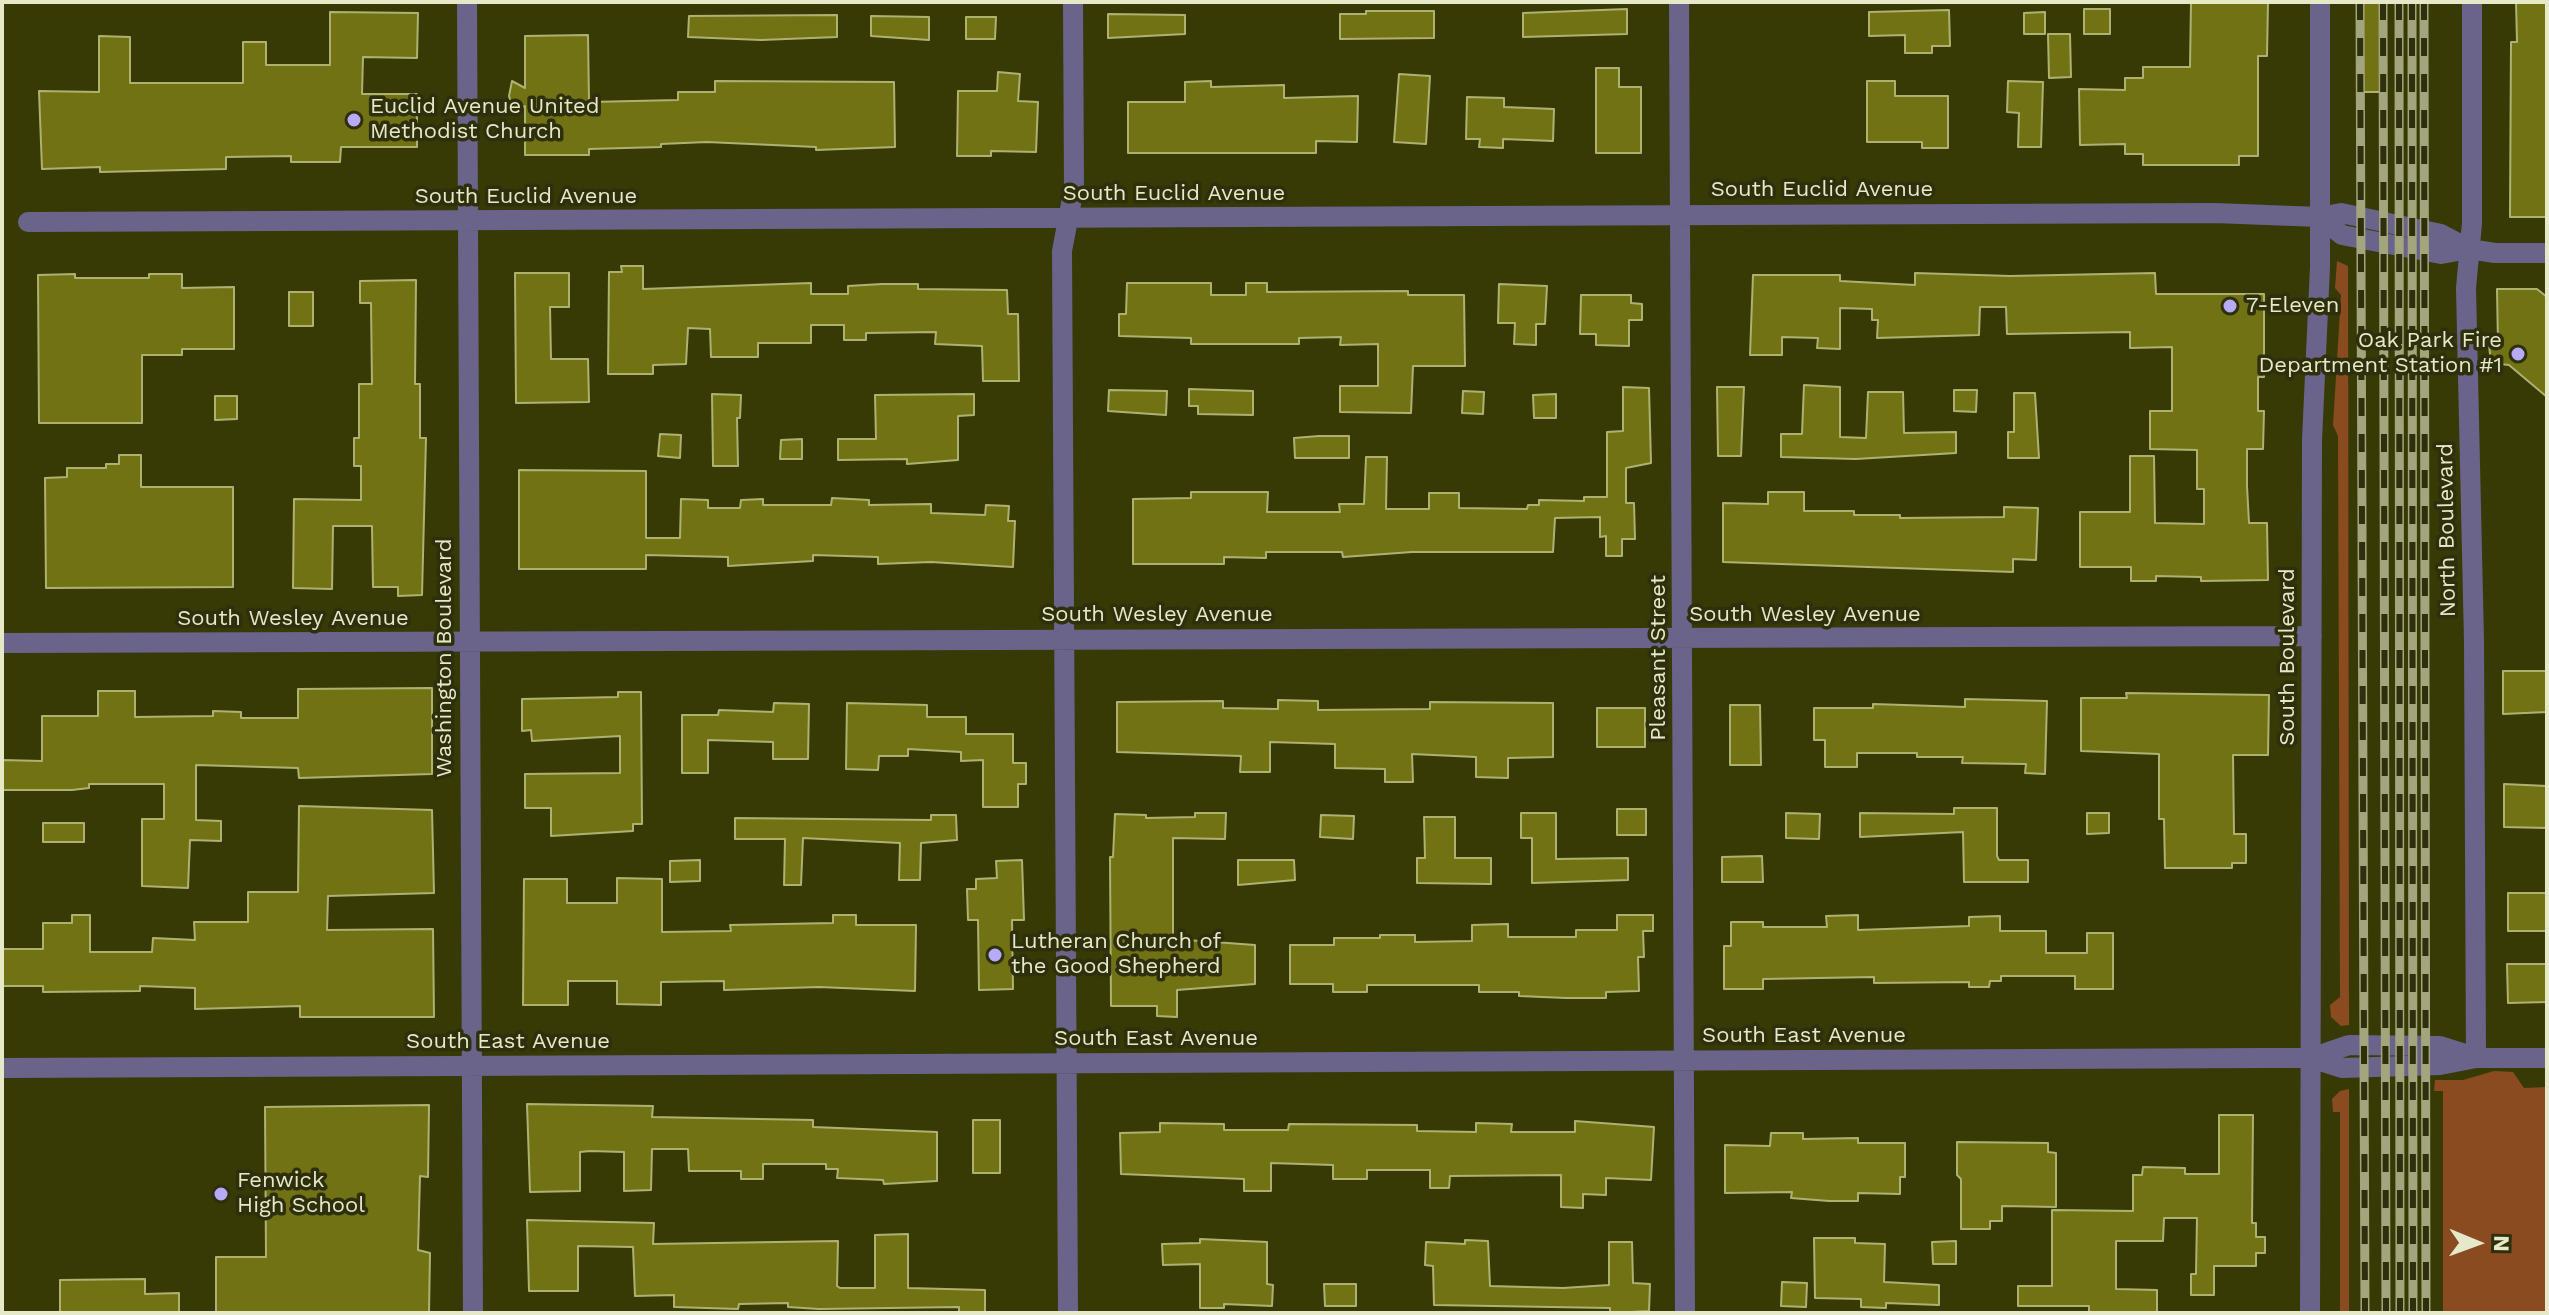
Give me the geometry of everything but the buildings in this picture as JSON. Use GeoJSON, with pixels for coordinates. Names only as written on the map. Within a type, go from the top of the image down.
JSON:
{"type":"FeatureCollection","features":[{"type":"Feature","properties":{"kind":"street","name":"Washington Boulevard"},"geometry":{"type":"LineString","coordinates":[[467,2],[473,1313]]}},
{"type":"Feature","properties":{"kind":"street"},"geometry":{"type":"LineString","coordinates":[[1068,1313],[1062,251],[1074,188],[1073,2]]}},
{"type":"Feature","properties":{"kind":"street","name":"Pleasant Street"},"geometry":{"type":"LineString","coordinates":[[1679,2],[1685,1313]]}},
{"type":"Feature","properties":{"kind":"street","name":"South Boulevard"},"geometry":{"type":"LineString","coordinates":[[2310,1313],[2312,440],[2320,217],[2320,2]]}},
{"type":"Feature","properties":{"kind":"street","name":"North Boulevard"},"geometry":{"type":"LineString","coordinates":[[2472,2],[2472,223],[2466,288],[2474,641],[2476,1058]]}},
{"type":"Feature","properties":{"kind":"street","name":"South Euclid Avenue"},"geometry":{"type":"LineString","coordinates":[[28,222],[2271,213],[2320,217]]}},
{"type":"Feature","properties":{"kind":"street"},"geometry":{"type":"LineString","coordinates":[[2320,217],[2342,235],[2441,254],[2469,249],[2495,253],[2547,253]]}},
{"type":"Feature","properties":{"kind":"street","name":"South Wesley Avenue"},"geometry":{"type":"LineString","coordinates":[[2,643],[2312,636]]}},
{"type":"Feature","properties":{"kind":"street","name":"South East Avenue"},"geometry":{"type":"LineString","coordinates":[[2,1068],[2311,1058],[2342,1068],[2440,1065],[2476,1058],[2547,1058]]}},
{"type":"Feature","properties":{"kind":"shaded area"},"geometry":{"type":"Polygon","coordinates":[[[2337,261],[2348,266],[2349,1025],[2341,1026],[2331,1017],[2330,1005],[2340,997],[2338,436],[2333,425],[2341,295],[2335,288],[2337,261]]]}},
{"type":"Feature","properties":{"kind":"shaded area"},"geometry":{"type":"Polygon","coordinates":[[[2494,1071],[2513,1072],[2524,1088],[2547,1087],[2547,1313],[2443,1313],[2443,1091],[2434,1091],[2435,1080],[2463,1080],[2494,1071]]]}},
{"type":"Feature","properties":{"kind":"shaded area"},"geometry":{"type":"Polygon","coordinates":[[[2349,1089],[2349,1313],[2340,1313],[2340,1112],[2333,1112],[2332,1099],[2340,1091],[2349,1089]]]}},
{"type":"Feature","properties":{"kind":"railway"},"geometry":{"type":"LineString","coordinates":[[2360,2],[2365,1313]]}},
{"type":"Feature","properties":{"kind":"railway"},"geometry":{"type":"LineString","coordinates":[[2383,2],[2386,1313]]}},
{"type":"Feature","properties":{"kind":"railway"},"geometry":{"type":"LineString","coordinates":[[2399,2],[2400,1313]]}},
{"type":"Feature","properties":{"kind":"railway"},"geometry":{"type":"LineString","coordinates":[[2412,2],[2413,1313]]}},
{"type":"Feature","properties":{"kind":"railway"},"geometry":{"type":"LineString","coordinates":[[2424,2],[2426,1313]]}},
{"type":"Feature","properties":{"kind":"place","name":"Euclid Avenue United Methodist Church"},"geometry":{"type":"Point","coordinates":[354,120]}},
{"type":"Feature","properties":{"kind":"place","name":"7-Eleven"},"geometry":{"type":"Point","coordinates":[2230,306]}},
{"type":"Feature","properties":{"kind":"place","name":"Oak Park Fire Department Station #1"},"geometry":{"type":"Point","coordinates":[2518,354]}},
{"type":"Feature","properties":{"kind":"place","name":"Lutheran Church of the Good Shepherd"},"geometry":{"type":"Point","coordinates":[995,955]}},
{"type":"Feature","properties":{"kind":"place","name":"Fenwick High School"},"geometry":{"type":"Point","coordinates":[221,1194]}}]}
